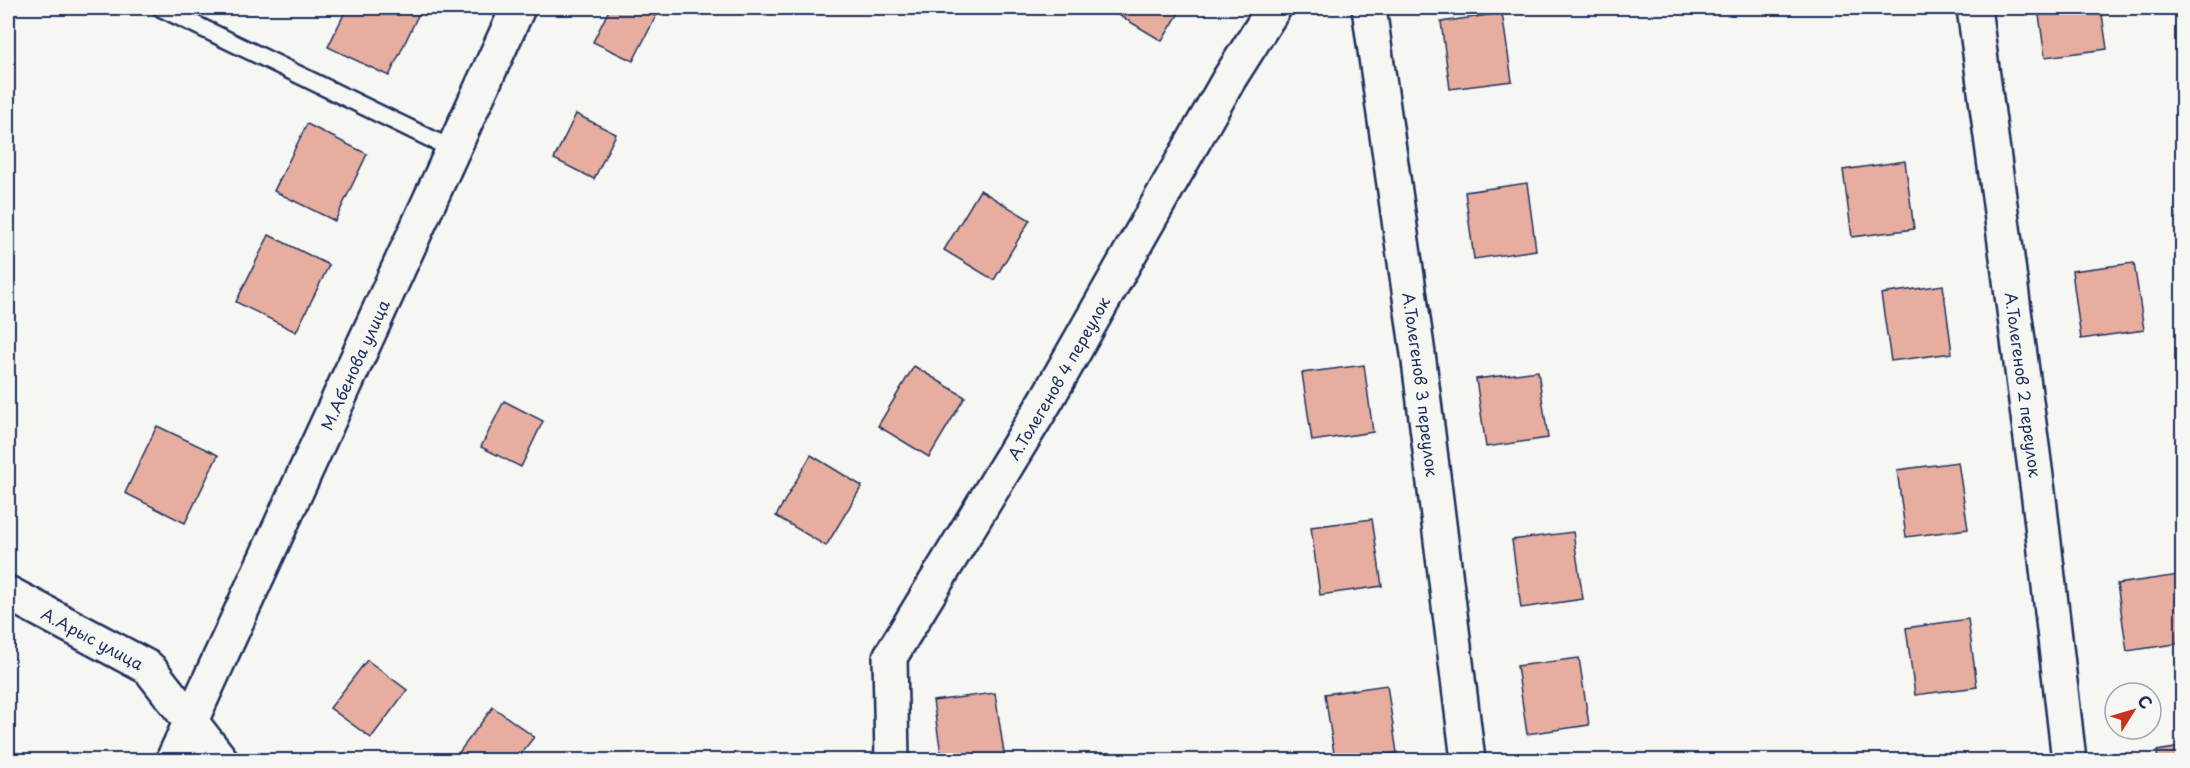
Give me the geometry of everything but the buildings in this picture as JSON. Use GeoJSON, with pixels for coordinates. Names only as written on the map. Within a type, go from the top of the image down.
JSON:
{"type":"FeatureCollection","features":[{"type":"Feature","properties":{"kind":"street","name":"М.Абенова улица"},"geometry":{"type":"LineString","coordinates":[[173,760],[192,723],[226,641],[518,8]]}},
{"type":"Feature","properties":{"kind":"street","name":"А.Толегенов 4 переулок"},"geometry":{"type":"LineString","coordinates":[[892,760],[890,657],[1047,399],[1223,89],[1274,8]]}},
{"type":"Feature","properties":{"kind":"street","name":"А.Толегенов 3 переулок"},"geometry":{"type":"LineString","coordinates":[[1369,8],[1419,361],[1468,760]]}},
{"type":"Feature","properties":{"kind":"street","name":"А.Толегенов 2 переулок"},"geometry":{"type":"LineString","coordinates":[[1974,8],[2040,510],[2069,760]]}},
{"type":"Feature","properties":{"kind":"street","name":"А.Арыс улица"},"geometry":{"type":"LineString","coordinates":[[8,593],[148,668],[221,760]]}},
{"type":"Feature","properties":{"kind":"lane"},"geometry":{"type":"LineString","coordinates":[[161,8],[452,149]]}}]}
